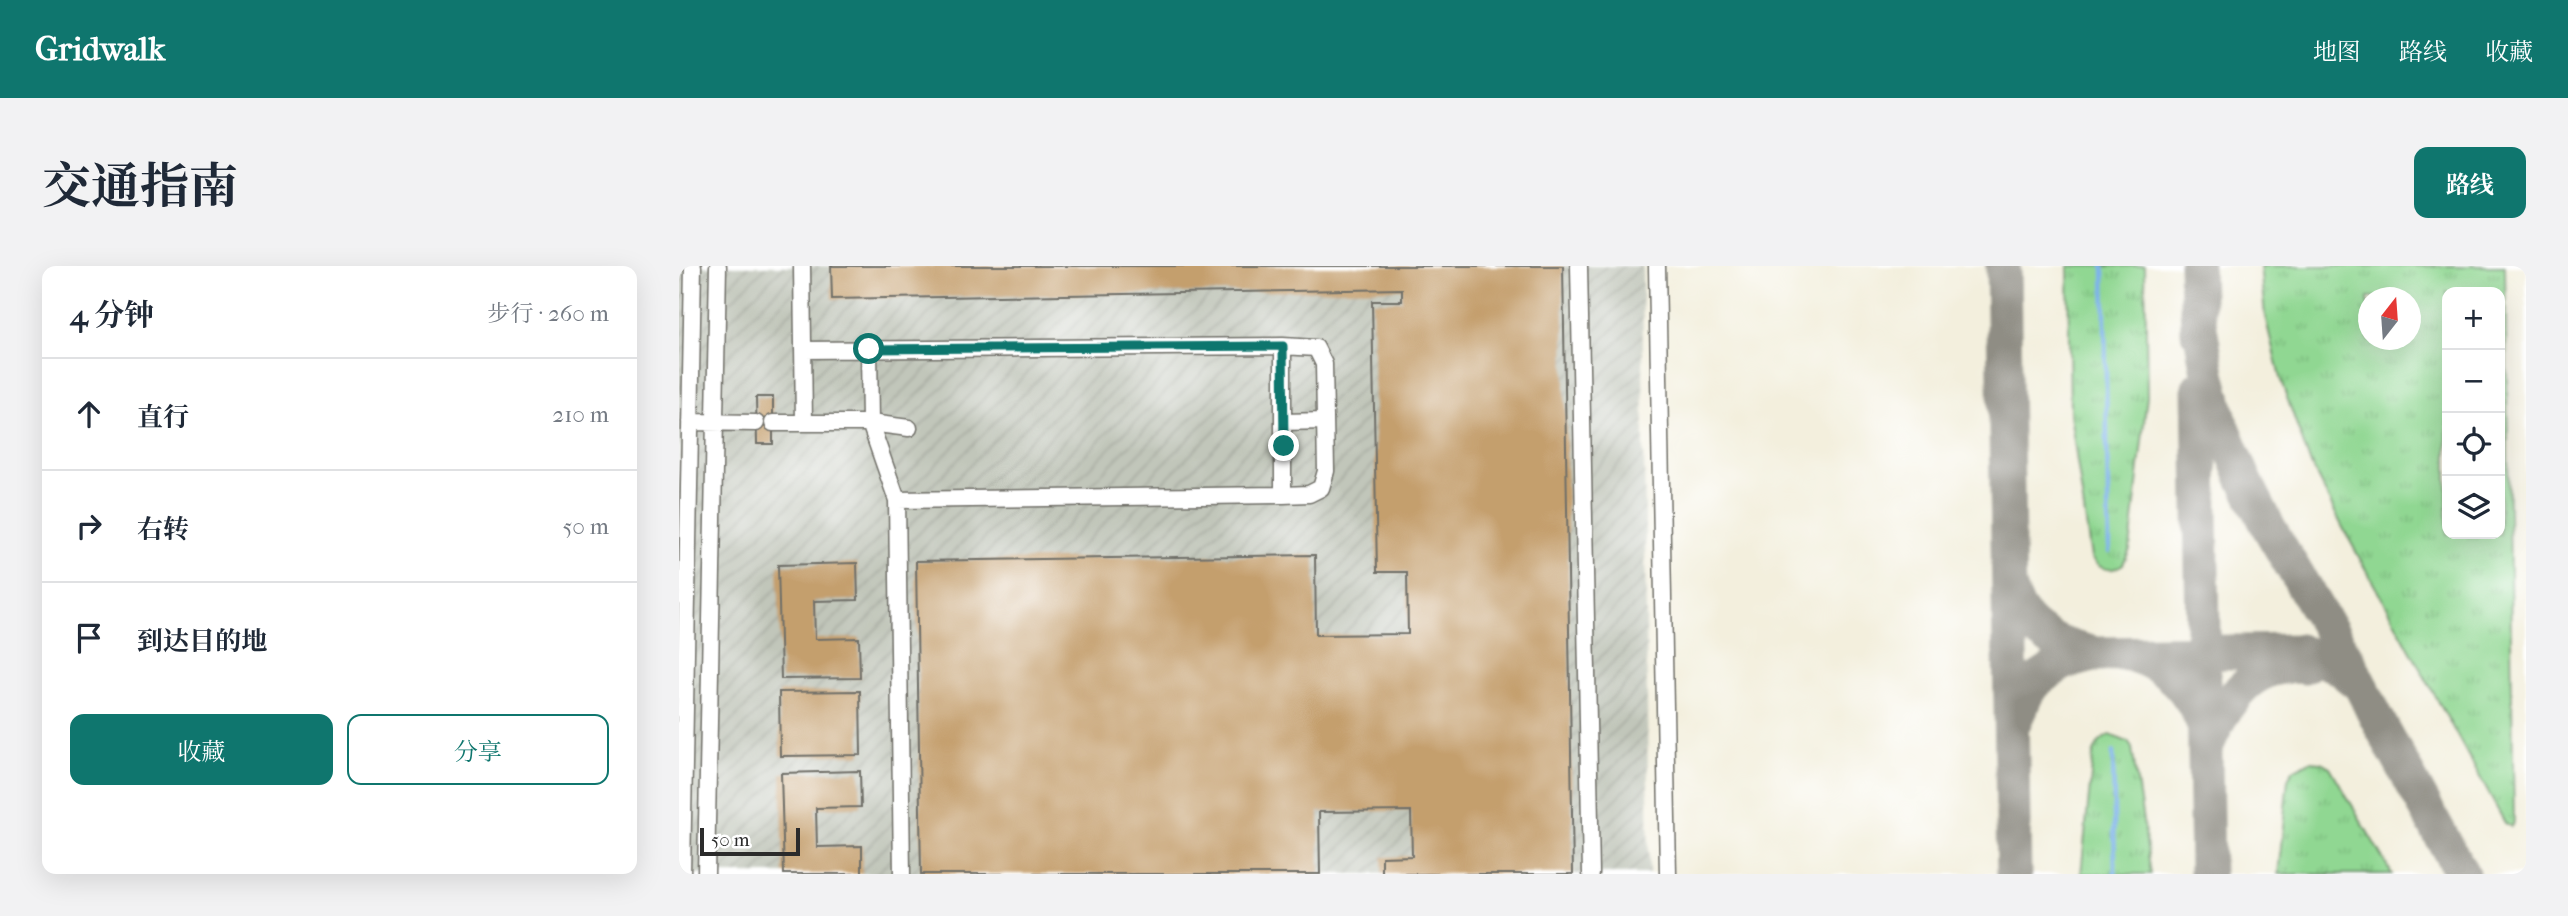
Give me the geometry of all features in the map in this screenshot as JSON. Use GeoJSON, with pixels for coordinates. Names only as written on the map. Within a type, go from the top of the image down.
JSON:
{"type":"FeatureCollection","features":[{"type":"Feature","properties":{"kind":"street"},"geometry":{"type":"LineString","coordinates":[[682,874],[682,727],[692,266]]}},
{"type":"Feature","properties":{"kind":"street"},"geometry":{"type":"LineString","coordinates":[[706,874],[718,266]]}},
{"type":"Feature","properties":{"kind":"street"},"geometry":{"type":"LineString","coordinates":[[802,266],[804,423]]}},
{"type":"Feature","properties":{"kind":"street"},"geometry":{"type":"LineString","coordinates":[[1579,266],[1591,874]]}},
{"type":"Feature","properties":{"kind":"street"},"geometry":{"type":"LineString","coordinates":[[1657,266],[1668,874]]}},
{"type":"Feature","properties":{"kind":"street"},"geometry":{"type":"LineString","coordinates":[[1283,346],[1283,495]]}},
{"type":"Feature","properties":{"kind":"street"},"geometry":{"type":"LineString","coordinates":[[803,350],[1309,346],[1316,348],[1321,354],[1324,364],[1326,471],[1321,488],[1309,494],[897,500]]}},
{"type":"Feature","properties":{"kind":"street"},"geometry":{"type":"LineString","coordinates":[[869,349],[870,424],[897,500],[902,874]]}},
{"type":"Feature","properties":{"kind":"street"},"geometry":{"type":"LineString","coordinates":[[1283,422],[1325,421]]}},
{"type":"Feature","properties":{"kind":"street"},"geometry":{"type":"LineString","coordinates":[[690,422],[870,424],[909,428]]}},
{"type":"Feature","properties":{"kind":"shaded area"},"geometry":{"type":"Polygon","coordinates":[[[679,266],[1642,266],[1649,874],[679,874],[679,266]]]}},
{"type":"Feature","properties":{"kind":"green space"},"geometry":{"type":"Polygon","coordinates":[[[2068,266],[2145,266],[2147,396],[2130,549],[2123,564],[2110,569],[2098,565],[2091,558],[2070,414],[2068,266]]]}},
{"type":"Feature","properties":{"kind":"green space"},"geometry":{"type":"Polygon","coordinates":[[[2260,266],[2505,266],[2514,822],[2511,827],[2505,823],[2343,528],[2311,465],[2280,378],[2265,316],[2260,266]]]}},
{"type":"Feature","properties":{"kind":"green space"},"geometry":{"type":"Polygon","coordinates":[[[2110,735],[2128,742],[2132,748],[2151,874],[2081,874],[2093,756],[2099,743],[2110,735]]]}},
{"type":"Feature","properties":{"kind":"green space"},"geometry":{"type":"Polygon","coordinates":[[[2310,761],[2321,762],[2330,767],[2392,874],[2278,874],[2288,779],[2293,770],[2310,761]]]}},
{"type":"Feature","properties":{"kind":"building"},"geometry":{"type":"Polygon","coordinates":[[[831,266],[1563,266],[1573,874],[1382,874],[1382,857],[1412,856],[1411,811],[1319,812],[1320,874],[921,874],[916,561],[1315,555],[1316,635],[1408,634],[1407,572],[1377,572],[1372,301],[1402,301],[1402,289],[832,299],[831,266]]]}},
{"type":"Feature","properties":{"kind":"building"},"geometry":{"type":"Polygon","coordinates":[[[756,397],[773,397],[773,444],[757,444],[756,397]]]}},
{"type":"Feature","properties":{"kind":"building"},"geometry":{"type":"Polygon","coordinates":[[[857,563],[858,600],[814,601],[815,639],[859,638],[860,678],[781,679],[778,565],[857,563]]]}},
{"type":"Feature","properties":{"kind":"building"},"geometry":{"type":"Polygon","coordinates":[[[860,691],[861,755],[780,756],[779,692],[860,691]]]}},
{"type":"Feature","properties":{"kind":"building"},"geometry":{"type":"Polygon","coordinates":[[[860,771],[861,807],[816,808],[817,847],[862,846],[862,874],[784,874],[781,773],[860,771]]]}},
{"type":"Feature","properties":{"kind":"waterway"},"geometry":{"type":"LineString","coordinates":[[2104,266],[2109,552]]}},
{"type":"Feature","properties":{"kind":"waterway"},"geometry":{"type":"LineString","coordinates":[[2113,752],[2115,874]]}},
{"type":"Feature","properties":{"kind":"taxiway"},"geometry":{"type":"LineString","coordinates":[[2003,266],[2014,874]]}},
{"type":"Feature","properties":{"kind":"taxiway"},"geometry":{"type":"LineString","coordinates":[[2196,266],[2198,332]]}},
{"type":"Feature","properties":{"kind":"taxiway"},"geometry":{"type":"LineString","coordinates":[[2197,310],[2208,373],[2220,420],[2244,478],[2268,526],[2349,663],[2462,874]]}},
{"type":"Feature","properties":{"kind":"taxiway"},"geometry":{"type":"LineString","coordinates":[[2199,388],[2207,874]]}},
{"type":"Feature","properties":{"kind":"taxiway"},"geometry":{"type":"LineString","coordinates":[[2010,589],[2015,604],[2032,626],[2055,641],[2097,654]]}},
{"type":"Feature","properties":{"kind":"taxiway"},"geometry":{"type":"LineString","coordinates":[[2013,724],[2028,691],[2040,678],[2063,663],[2097,654],[2299,651],[2336,666],[2356,682]]}},
{"type":"Feature","properties":{"kind":"taxiway"},"geometry":{"type":"LineString","coordinates":[[2132,655],[2156,666],[2176,681],[2185,690],[2204,725]]}},
{"type":"Feature","properties":{"kind":"taxiway"},"geometry":{"type":"LineString","coordinates":[[2208,743],[2232,699],[2255,677],[2269,670],[2304,667]]}},
{"type":"Feature","properties":{"kind":"route"},"geometry":{"type":"LineString","coordinates":[[869,349],[1283,346],[1284,446]]}}]}
